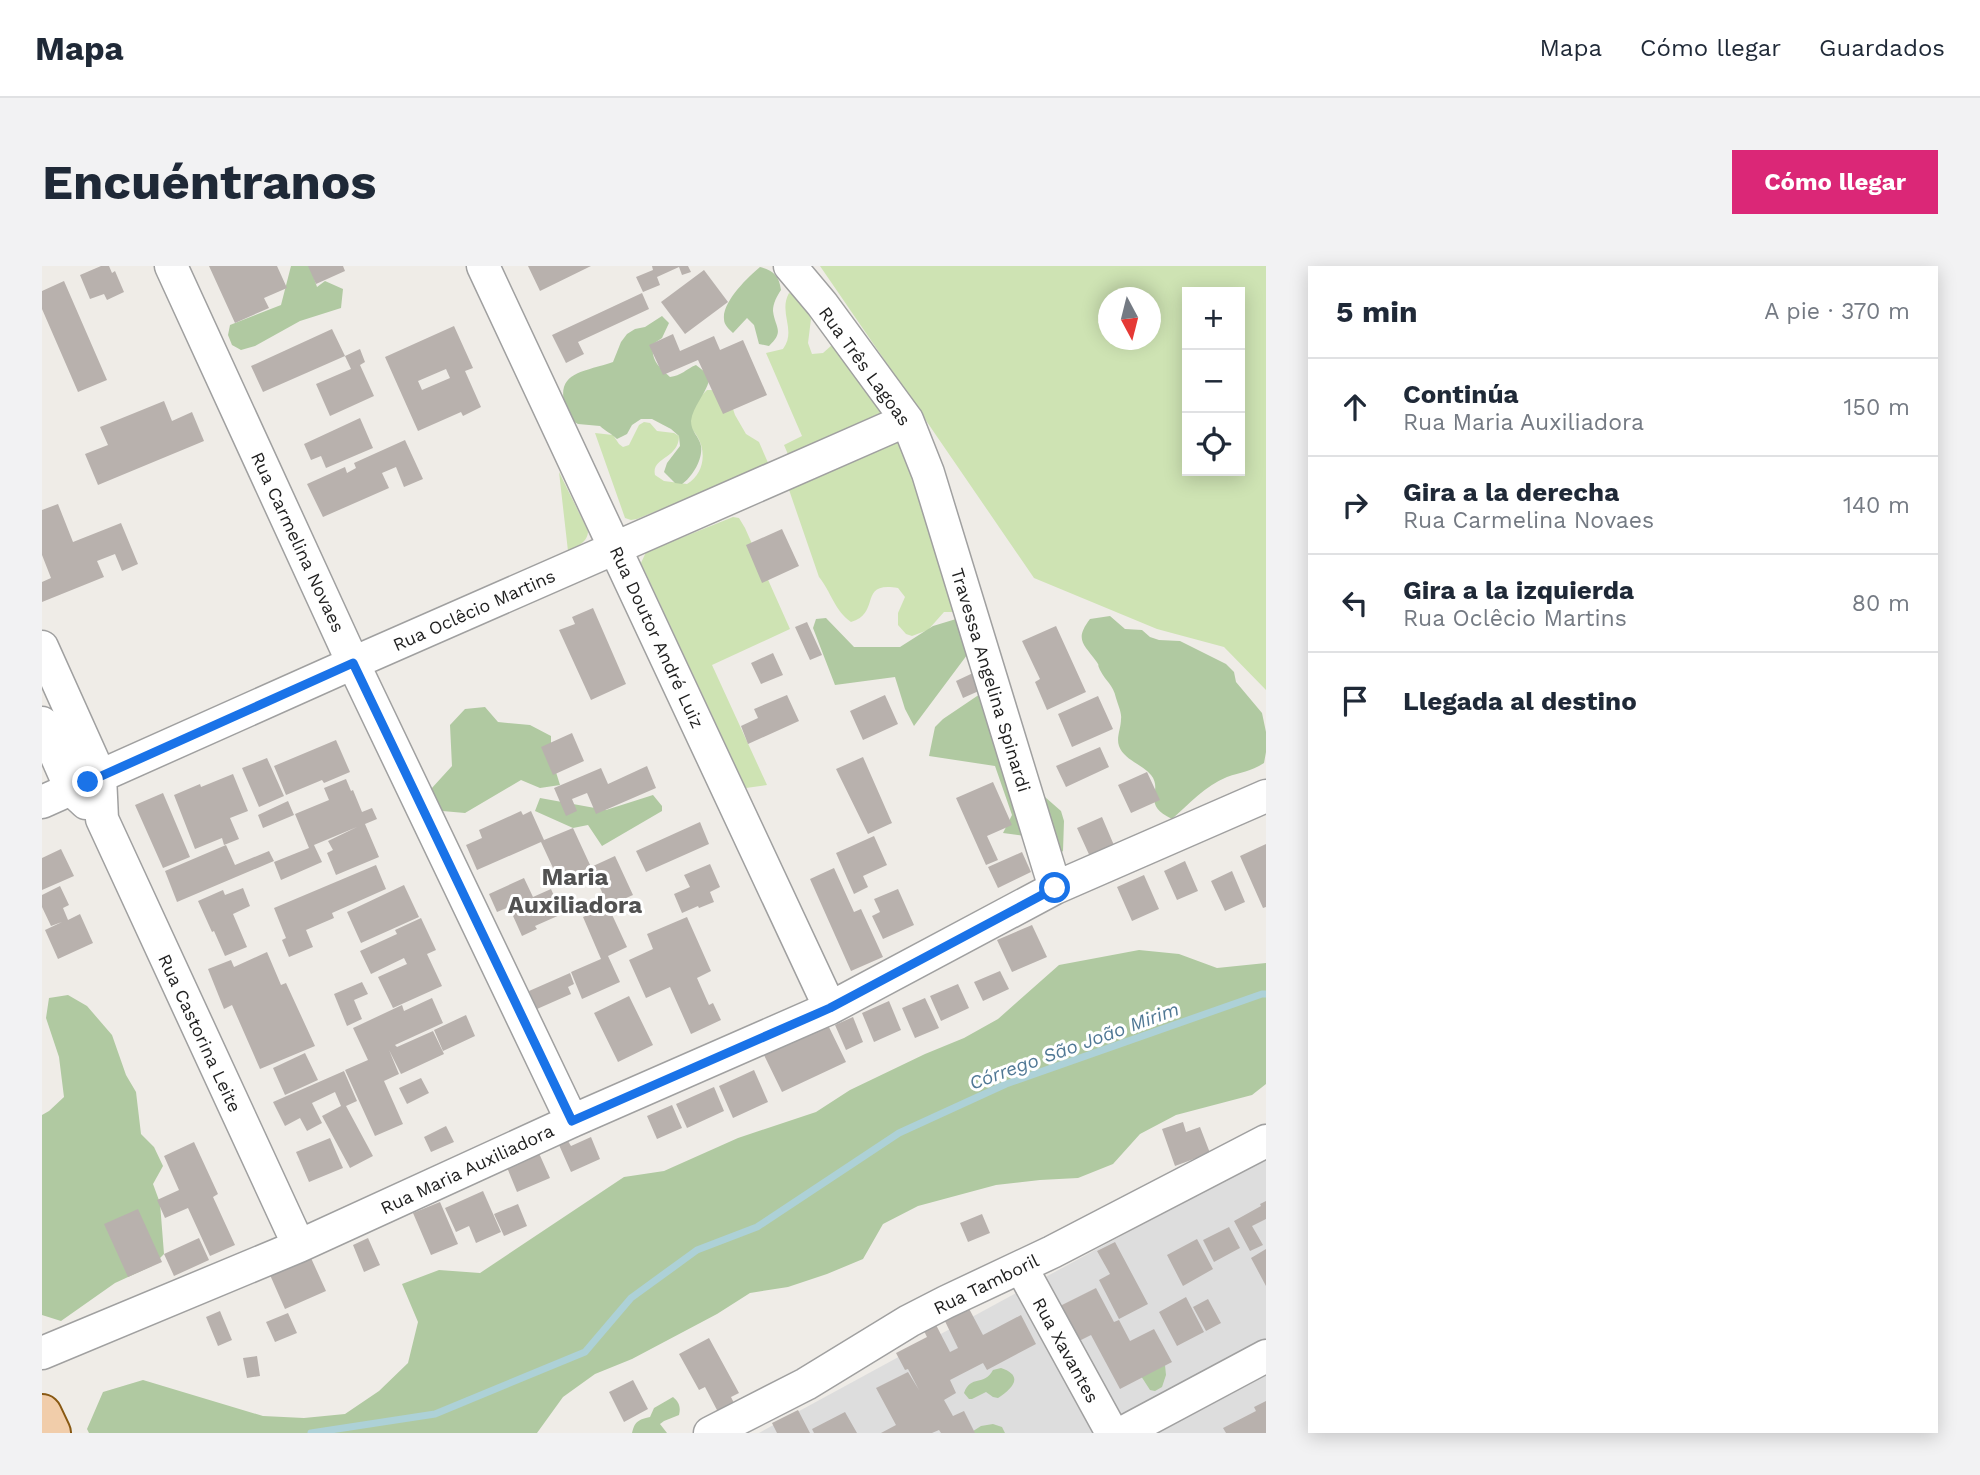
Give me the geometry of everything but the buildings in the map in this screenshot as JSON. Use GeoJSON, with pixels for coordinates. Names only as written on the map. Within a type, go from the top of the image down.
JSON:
{"type":"FeatureCollection","features":[{"type":"Feature","properties":{"kind":"main road"},"geometry":{"type":"LineString","coordinates":[[42,1415],[51,1433]]}},
{"type":"Feature","properties":{"kind":"street","name":"Rua Carmelina Novaes"},"geometry":{"type":"LineString","coordinates":[[171,266],[353,663],[572,1121]]}},
{"type":"Feature","properties":{"kind":"street","name":"Rua Doutor André Luiz"},"geometry":{"type":"LineString","coordinates":[[483,266],[830,1008]]}},
{"type":"Feature","properties":{"kind":"street","name":"Rua Três Lagoas"},"geometry":{"type":"LineString","coordinates":[[790,266],[822,304],[908,419],[928,473]]}},
{"type":"Feature","properties":{"kind":"street","name":"Rua Oclêcio Martins"},"geometry":{"type":"LineString","coordinates":[[42,802],[908,419]]}},
{"type":"Feature","properties":{"kind":"street","name":"Travessa Angelina Spinardi"},"geometry":{"type":"LineString","coordinates":[[928,473],[1055,888]]}},
{"type":"Feature","properties":{"kind":"street","name":"Rua Castorina Leite"},"geometry":{"type":"LineString","coordinates":[[42,647],[100,776],[102,819]]}},
{"type":"Feature","properties":{"kind":"street","name":"Rua Castorina Leite"},"geometry":{"type":"LineString","coordinates":[[42,723],[71,789],[102,819],[299,1246]]}},
{"type":"Feature","properties":{"kind":"street","name":"Rua Maria Auxiliadora"},"geometry":{"type":"LineString","coordinates":[[42,1353],[299,1246],[572,1121],[830,1008],[1055,888],[1266,796]]}},
{"type":"Feature","properties":{"kind":"street","name":"Rua Tamboril"},"geometry":{"type":"LineString","coordinates":[[710,1433],[806,1384],[909,1321],[1021,1267],[1266,1141]]}},
{"type":"Feature","properties":{"kind":"street","name":"Rua Xavantes"},"geometry":{"type":"LineString","coordinates":[[1021,1267],[1112,1433]]}},
{"type":"Feature","properties":{"kind":"street"},"geometry":{"type":"LineString","coordinates":[[1122,1433],[1266,1356]]}},
{"type":"Feature","properties":{"kind":"shaded area"},"geometry":{"type":"Polygon","coordinates":[[[1266,1157],[1266,1433],[759,1433],[1266,1157]]]}},
{"type":"Feature","properties":{"kind":"green space"},"geometry":{"type":"Polygon","coordinates":[[[291,266],[310,266],[317,287],[325,281],[343,289],[341,308],[300,321],[255,346],[241,350],[232,345],[228,335],[230,325],[281,305],[291,266]]]}},
{"type":"Feature","properties":{"kind":"green space"},"geometry":{"type":"Polygon","coordinates":[[[820,266],[1266,266],[1266,690],[1224,647],[1157,629],[1034,578],[820,266]]]}},
{"type":"Feature","properties":{"kind":"green space"},"geometry":{"type":"Polygon","coordinates":[[[760,267],[775,275],[781,290],[773,308],[778,333],[769,346],[759,344],[754,325],[747,318],[733,333],[724,321],[724,312],[731,298],[760,267]]]}},
{"type":"Feature","properties":{"kind":"green space"},"geometry":{"type":"Polygon","coordinates":[[[789,293],[800,300],[811,319],[808,343],[812,354],[823,353],[832,345],[883,406],[879,417],[790,459],[784,445],[802,436],[766,353],[783,349],[787,342],[785,308],[789,293]]]}},
{"type":"Feature","properties":{"kind":"green space"},"geometry":{"type":"Polygon","coordinates":[[[662,316],[669,323],[662,338],[653,344],[656,363],[670,377],[696,365],[705,372],[709,381],[691,421],[701,446],[699,462],[682,484],[675,483],[664,472],[667,463],[680,446],[679,436],[671,429],[652,419],[641,419],[632,425],[627,434],[617,439],[600,426],[578,424],[569,419],[564,404],[563,392],[571,377],[613,362],[627,334],[662,316]]]}},
{"type":"Feature","properties":{"kind":"green space"},"geometry":{"type":"Polygon","coordinates":[[[707,390],[712,390],[733,409],[746,434],[759,442],[769,465],[637,519],[625,518],[595,433],[613,435],[623,447],[629,445],[639,425],[644,422],[650,423],[657,431],[674,433],[679,436],[678,444],[657,465],[655,475],[664,481],[687,484],[697,475],[703,456],[700,442],[687,422],[699,398],[707,390]]]}},
{"type":"Feature","properties":{"kind":"green space"},"geometry":{"type":"Polygon","coordinates":[[[901,439],[956,612],[944,612],[928,630],[912,636],[906,634],[898,625],[898,613],[905,597],[898,588],[878,589],[873,593],[866,612],[851,622],[841,612],[819,577],[787,484],[901,439]]]}},
{"type":"Feature","properties":{"kind":"green space"},"geometry":{"type":"Polygon","coordinates":[[[559,472],[588,531],[584,541],[568,551],[559,472]]]}},
{"type":"Feature","properties":{"kind":"green space"},"geometry":{"type":"Polygon","coordinates":[[[733,517],[739,518],[745,528],[790,629],[712,665],[767,785],[746,788],[641,563],[646,552],[733,517]]]}},
{"type":"Feature","properties":{"kind":"green space"},"geometry":{"type":"Polygon","coordinates":[[[966,616],[970,651],[914,726],[905,709],[895,677],[835,685],[813,628],[816,619],[826,618],[854,647],[900,647],[933,626],[966,616]]]}},
{"type":"Feature","properties":{"kind":"green space"},"geometry":{"type":"Polygon","coordinates":[[[1110,616],[1125,629],[1142,630],[1159,640],[1180,641],[1226,664],[1234,672],[1236,682],[1262,713],[1266,732],[1264,763],[1212,785],[1172,819],[1162,813],[1155,803],[1155,787],[1151,775],[1121,751],[1118,739],[1121,717],[1115,693],[1082,642],[1085,626],[1090,619],[1110,616]]]}},
{"type":"Feature","properties":{"kind":"green space"},"geometry":{"type":"Polygon","coordinates":[[[986,690],[1037,790],[1061,811],[1064,821],[1063,851],[1046,866],[1033,837],[1003,833],[1012,815],[995,766],[929,756],[935,727],[986,690]]]}},
{"type":"Feature","properties":{"kind":"green space"},"geometry":{"type":"Polygon","coordinates":[[[485,707],[498,722],[530,725],[551,736],[551,756],[560,785],[540,788],[521,780],[465,813],[431,810],[431,789],[452,766],[450,725],[465,709],[485,707]]]}},
{"type":"Feature","properties":{"kind":"green space"},"geometry":{"type":"Polygon","coordinates":[[[653,795],[662,806],[662,811],[602,846],[588,825],[573,828],[535,811],[540,798],[606,810],[653,795]]]}},
{"type":"Feature","properties":{"kind":"green space"},"geometry":{"type":"Polygon","coordinates":[[[1139,950],[1179,954],[1217,968],[1266,963],[1266,1084],[1252,1095],[1176,1115],[1140,1134],[1113,1164],[1078,1178],[996,1185],[918,1206],[883,1224],[863,1259],[788,1287],[750,1293],[717,1314],[632,1359],[595,1374],[563,1397],[537,1433],[89,1433],[87,1429],[103,1392],[143,1380],[263,1416],[304,1418],[345,1414],[379,1391],[408,1363],[418,1322],[402,1284],[439,1270],[480,1273],[624,1177],[664,1171],[738,1138],[816,1112],[850,1090],[964,1038],[998,1019],[1059,965],[1139,950]]]}},
{"type":"Feature","properties":{"kind":"green space"},"geometry":{"type":"Polygon","coordinates":[[[68,995],[87,1006],[112,1035],[126,1075],[136,1092],[141,1134],[154,1147],[163,1166],[153,1184],[160,1203],[164,1254],[152,1266],[115,1283],[61,1321],[42,1315],[42,1115],[64,1097],[59,1057],[46,1018],[49,998],[68,995]]]}},
{"type":"Feature","properties":{"kind":"green space"},"geometry":{"type":"Polygon","coordinates":[[[1165,1365],[1166,1375],[1162,1387],[1155,1391],[1150,1390],[1141,1376],[1165,1365]]]}},
{"type":"Feature","properties":{"kind":"green space"},"geometry":{"type":"Polygon","coordinates":[[[1001,1368],[1013,1375],[1014,1383],[998,1398],[986,1392],[969,1399],[964,1393],[970,1384],[1001,1368]]]}},
{"type":"Feature","properties":{"kind":"green space"},"geometry":{"type":"Polygon","coordinates":[[[673,1397],[680,1412],[660,1424],[667,1433],[632,1433],[638,1422],[650,1417],[654,1408],[673,1397]]]}},
{"type":"Feature","properties":{"kind":"green space"},"geometry":{"type":"Polygon","coordinates":[[[993,1424],[1002,1427],[1005,1433],[970,1433],[981,1426],[993,1424]]]}},
{"type":"Feature","properties":{"kind":"waterway","name":"Córrego São João Mirim"},"geometry":{"type":"LineString","coordinates":[[311,1433],[435,1414],[585,1352],[631,1298],[697,1250],[757,1227],[899,1133],[1006,1084],[1266,994]]}},
{"type":"Feature","properties":{"kind":"district","name":"Maria Auxiliadora"},"geometry":{"type":"Point","coordinates":[575,891]}},
{"type":"Feature","properties":{"kind":"route"},"geometry":{"type":"LineString","coordinates":[[88,782],[353,663],[572,1121],[830,1008],[1055,888]]}}]}
